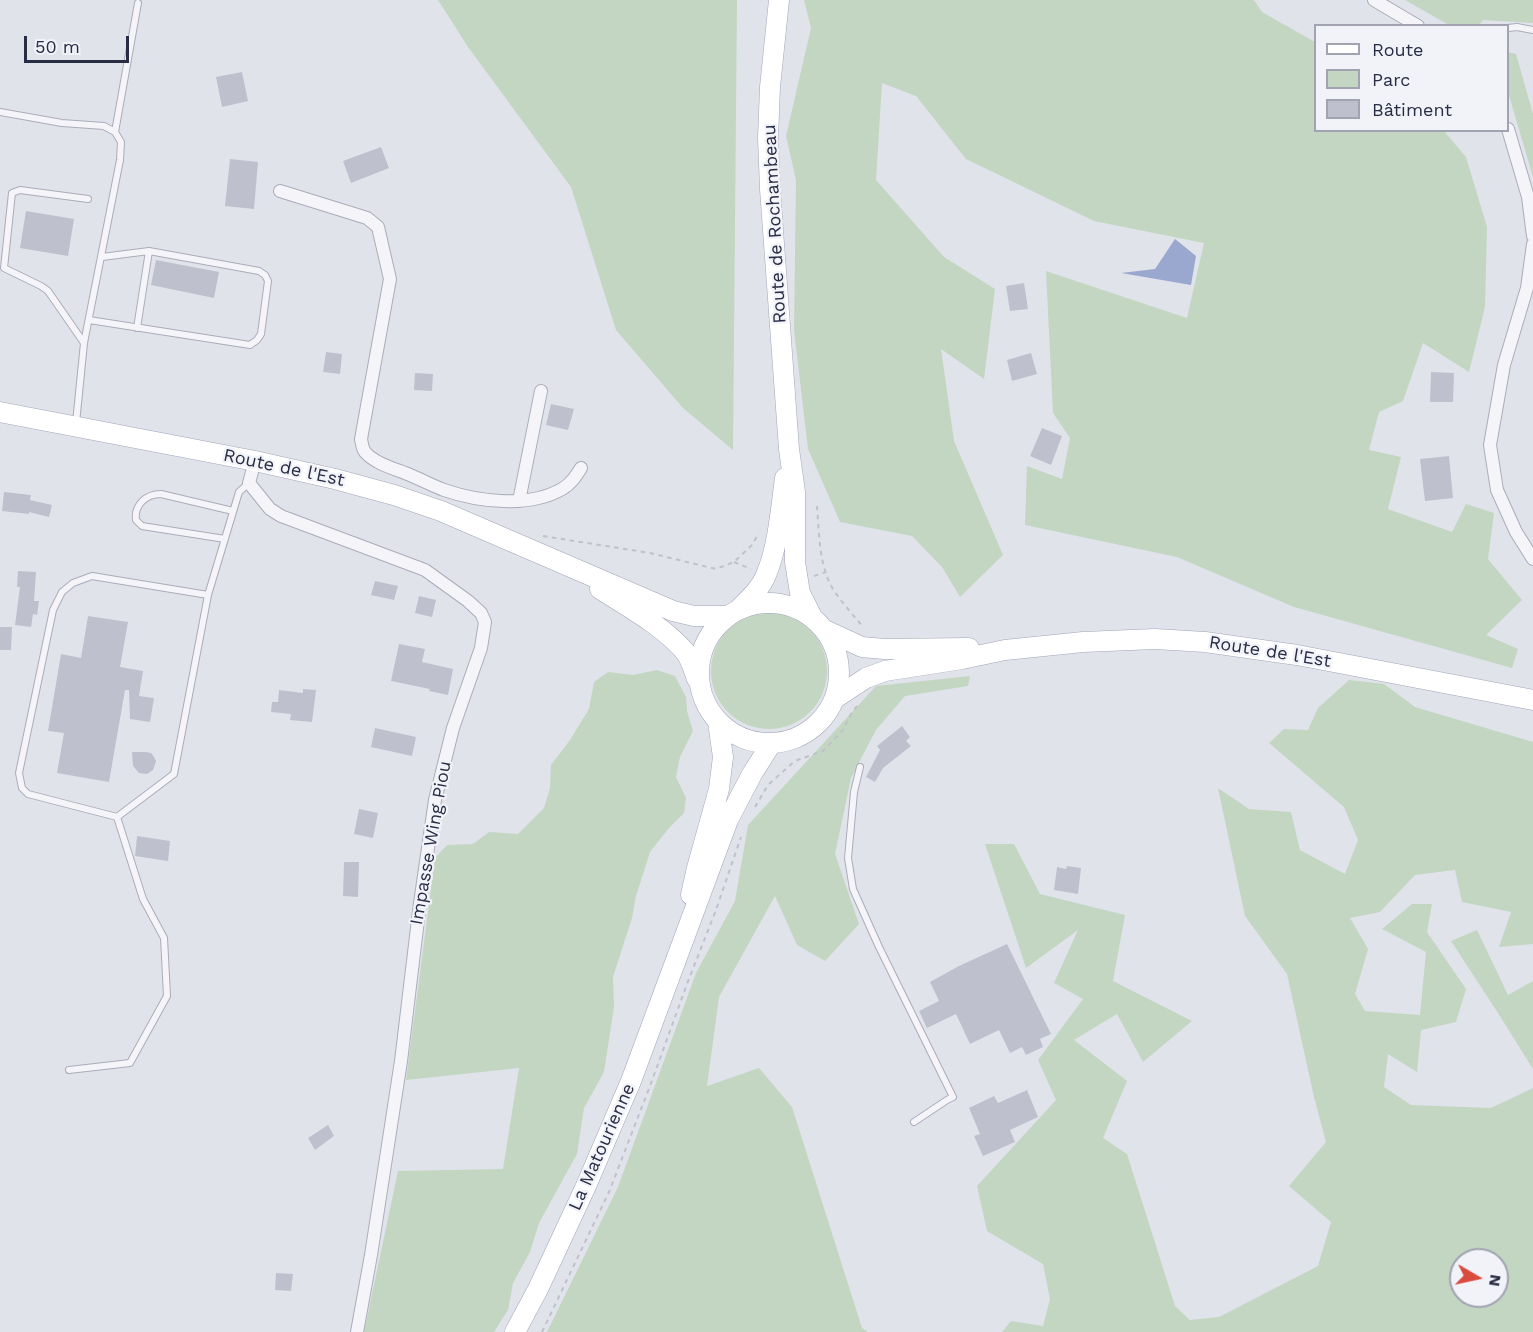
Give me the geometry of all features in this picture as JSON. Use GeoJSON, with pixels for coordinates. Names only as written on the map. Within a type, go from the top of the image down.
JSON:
{"type":"FeatureCollection","features":[{"type":"Feature","properties":{"kind":"main road","name":"Route de Rochambeau"},"geometry":{"type":"LineString","coordinates":[[779,0],[770,87],[768,138],[770,189],[789,448],[795,492],[797,580],[800,593],[819,624]]}},
{"type":"Feature","properties":{"kind":"main road","name":"Route de l'Est"},"geometry":{"type":"LineString","coordinates":[[0,412],[255,461],[394,495],[441,511],[673,611],[694,616],[734,613]]}},
{"type":"Feature","properties":{"kind":"main road","name":"Route de Rochambeau"},"geometry":{"type":"LineString","coordinates":[[734,613],[756,592],[766,577],[777,533],[789,448]]}},
{"type":"Feature","properties":{"kind":"main road","name":"Route de l'Est"},"geometry":{"type":"LineString","coordinates":[[558,561],[670,637],[687,655],[700,684]]}},
{"type":"Feature","properties":{"kind":"main road"},"geometry":{"type":"LineString","coordinates":[[758,603],[777,603],[796,608],[819,624],[836,652],[839,675],[834,699],[824,717],[809,731],[791,740],[771,744],[752,742],[734,734],[718,722],[706,705],[700,684],[699,665],[704,646],[714,629],[734,613],[758,603]]}},
{"type":"Feature","properties":{"kind":"main road","name":"Route de l'Est"},"geometry":{"type":"LineString","coordinates":[[819,624],[862,647],[884,649],[963,647],[1005,650]]}},
{"type":"Feature","properties":{"kind":"main road","name":"Route de l'Est"},"geometry":{"type":"LineString","coordinates":[[834,699],[866,678],[885,671],[1005,650],[1120,639],[1155,639],[1205,642],[1297,655],[1533,700]]}},
{"type":"Feature","properties":{"kind":"main road","name":"La Matourienne"},"geometry":{"type":"LineString","coordinates":[[677,956],[697,868],[719,789],[723,757],[718,722]]}},
{"type":"Feature","properties":{"kind":"main road","name":"La Matourienne"},"geometry":{"type":"LineString","coordinates":[[515,1332],[538,1289],[586,1186],[631,1081],[728,819],[771,744]]}},
{"type":"Feature","properties":{"kind":"street"},"geometry":{"type":"LineString","coordinates":[[1374,0],[1415,24]]}},
{"type":"Feature","properties":{"kind":"street"},"geometry":{"type":"LineString","coordinates":[[1509,132],[1528,196],[1533,236]]}},
{"type":"Feature","properties":{"kind":"street"},"geometry":{"type":"LineString","coordinates":[[280,191],[367,218],[378,227],[390,279],[362,439],[363,450],[373,459],[445,490],[502,502],[539,498],[562,489],[574,479],[581,468]]}},
{"type":"Feature","properties":{"kind":"street"},"geometry":{"type":"LineString","coordinates":[[1533,244],[1527,288],[1504,365],[1490,446],[1497,490],[1516,531],[1533,559]]}},
{"type":"Feature","properties":{"kind":"street"},"geometry":{"type":"LineString","coordinates":[[519,501],[541,391]]}},
{"type":"Feature","properties":{"kind":"street"},"geometry":{"type":"LineString","coordinates":[[249,483],[255,461]]}},
{"type":"Feature","properties":{"kind":"street","name":"Impasse Wing Piou"},"geometry":{"type":"LineString","coordinates":[[249,483],[270,509],[280,516],[425,570],[468,601],[481,613],[485,622],[481,648],[453,728],[435,800],[401,1061],[357,1332]]}},
{"type":"Feature","properties":{"kind":"street"},"geometry":{"type":"LineString","coordinates":[[441,511],[445,490]]}},
{"type":"Feature","properties":{"kind":"lane"},"geometry":{"type":"LineString","coordinates":[[115,132],[138,3]]}},
{"type":"Feature","properties":{"kind":"lane"},"geometry":{"type":"LineString","coordinates":[[1509,28],[1533,30]]}},
{"type":"Feature","properties":{"kind":"lane"},"geometry":{"type":"LineString","coordinates":[[0,112],[62,123],[104,126],[115,132],[121,142],[120,160],[84,343],[75,427]]}},
{"type":"Feature","properties":{"kind":"lane"},"geometry":{"type":"LineString","coordinates":[[84,343],[48,291],[4,267],[12,193],[20,190],[88,199]]}},
{"type":"Feature","properties":{"kind":"lane"},"geometry":{"type":"LineString","coordinates":[[89,320],[250,345],[261,334],[268,281],[259,271],[149,251],[102,257]]}},
{"type":"Feature","properties":{"kind":"lane"},"geometry":{"type":"LineString","coordinates":[[137,327],[149,251]]}},
{"type":"Feature","properties":{"kind":"lane"},"geometry":{"type":"LineString","coordinates":[[117,817],[174,774],[208,595],[239,492],[249,483]]}},
{"type":"Feature","properties":{"kind":"lane"},"geometry":{"type":"LineString","coordinates":[[225,539],[142,526],[136,520],[135,513],[139,504],[153,494],[233,511]]}},
{"type":"Feature","properties":{"kind":"lane"},"geometry":{"type":"LineString","coordinates":[[117,817],[28,794],[22,788],[19,773],[52,610],[62,592],[73,583],[92,576],[208,595]]}},
{"type":"Feature","properties":{"kind":"lane"},"geometry":{"type":"LineString","coordinates":[[860,768],[854,792],[848,858],[853,889],[953,1097],[914,1122]]}},
{"type":"Feature","properties":{"kind":"lane"},"geometry":{"type":"LineString","coordinates":[[69,1070],[130,1063],[167,996],[164,938],[143,899],[117,817]]}},
{"type":"Feature","properties":{"kind":"path"},"geometry":{"type":"LineString","coordinates":[[817,506],[820,543],[826,572],[833,590],[864,629],[864,635]]}},
{"type":"Feature","properties":{"kind":"path"},"geometry":{"type":"LineString","coordinates":[[536,534],[650,553],[716,569],[734,562],[752,545],[762,529]]}},
{"type":"Feature","properties":{"kind":"path"},"geometry":{"type":"LineString","coordinates":[[734,562],[752,569]]}},
{"type":"Feature","properties":{"kind":"path"},"geometry":{"type":"LineString","coordinates":[[751,813],[768,785],[795,761],[823,752],[843,730],[852,712],[860,703]]}},
{"type":"Feature","properties":{"kind":"path"},"geometry":{"type":"LineString","coordinates":[[542,1332],[609,1192],[716,910],[742,833]]}},
{"type":"Feature","properties":{"kind":"green space"},"geometry":{"type":"Polygon","coordinates":[[[438,0],[737,0],[733,450],[683,408],[616,330],[571,187],[468,47],[438,0]]]}},
{"type":"Feature","properties":{"kind":"green space"},"geometry":{"type":"Polygon","coordinates":[[[804,0],[1254,0],[1262,12],[1314,41],[1314,132],[1445,132],[1466,157],[1487,227],[1485,307],[1469,372],[1423,343],[1403,401],[1379,412],[1369,450],[1401,457],[1388,509],[1452,532],[1466,504],[1494,513],[1488,559],[1522,600],[1486,635],[1518,649],[1512,668],[1294,607],[1177,557],[1025,525],[1027,466],[1062,479],[1070,438],[1053,413],[1046,271],[1187,318],[1204,243],[1094,221],[966,159],[916,96],[882,83],[876,180],[944,257],[995,289],[984,379],[941,349],[954,441],[1003,555],[960,597],[942,567],[912,536],[840,522],[808,449],[794,330],[796,180],[786,136],[811,28],[804,0]]]}},
{"type":"Feature","properties":{"kind":"green space"},"geometry":{"type":"Polygon","coordinates":[[[1405,0],[1533,0],[1533,23],[1483,20],[1480,24],[1447,24],[1405,0]]]}},
{"type":"Feature","properties":{"kind":"green space"},"geometry":{"type":"Polygon","coordinates":[[[1509,52],[1516,54],[1533,114],[1533,177],[1509,95],[1509,52]]]}},
{"type":"Feature","properties":{"kind":"green space"},"geometry":{"type":"Polygon","coordinates":[[[769,613],[791,618],[810,630],[822,649],[827,671],[822,693],[810,712],[791,724],[769,729],[747,724],[728,712],[716,693],[711,671],[716,649],[728,630],[747,618],[769,613]]]}},
{"type":"Feature","properties":{"kind":"green space"},"geometry":{"type":"Polygon","coordinates":[[[657,670],[675,676],[686,697],[687,711],[693,731],[680,757],[676,777],[686,798],[684,813],[650,852],[613,977],[614,1007],[604,1072],[584,1108],[577,1154],[539,1223],[530,1252],[513,1283],[508,1310],[494,1332],[364,1332],[398,1171],[503,1169],[519,1068],[406,1080],[435,858],[447,845],[473,844],[489,832],[518,834],[544,808],[550,788],[551,765],[589,709],[594,682],[608,672],[633,675],[657,670]]]}},
{"type":"Feature","properties":{"kind":"green space"},"geometry":{"type":"Polygon","coordinates":[[[970,676],[968,686],[905,696],[876,730],[851,778],[835,854],[859,924],[825,961],[797,945],[775,896],[719,997],[707,1086],[759,1068],[792,1107],[862,1328],[868,1332],[547,1332],[618,1187],[696,973],[735,901],[748,825],[876,686],[970,676]]]}},
{"type":"Feature","properties":{"kind":"green space"},"geometry":{"type":"Polygon","coordinates":[[[1349,680],[1384,684],[1415,707],[1533,742],[1533,944],[1499,947],[1511,912],[1462,902],[1455,870],[1415,875],[1380,912],[1350,918],[1368,949],[1355,994],[1365,1011],[1420,1015],[1426,952],[1382,929],[1412,904],[1432,904],[1427,932],[1466,989],[1456,1022],[1421,1030],[1417,1072],[1388,1054],[1384,1087],[1411,1105],[1491,1108],[1533,1088],[1533,1332],[1002,1332],[1011,1321],[1043,1326],[1050,1299],[1043,1264],[987,1231],[977,1186],[1056,1100],[1038,1060],[1083,999],[1054,983],[1078,930],[1026,968],[985,844],[1014,844],[1040,894],[1125,915],[1113,981],[1192,1021],[1143,1062],[1117,1014],[1074,1040],[1127,1081],[1103,1138],[1127,1154],[1175,1306],[1190,1320],[1219,1317],[1318,1266],[1331,1222],[1289,1186],[1326,1142],[1287,974],[1245,916],[1218,788],[1249,809],[1291,812],[1300,850],[1345,874],[1358,840],[1344,807],[1269,743],[1284,729],[1308,730],[1318,708],[1349,680]]]}},
{"type":"Feature","properties":{"kind":"green space"},"geometry":{"type":"Polygon","coordinates":[[[1477,930],[1508,995],[1533,981],[1533,1069],[1451,941],[1477,930]]]}},
{"type":"Feature","properties":{"kind":"water"},"geometry":{"type":"Polygon","coordinates":[[[1175,239],[1196,256],[1191,285],[1121,273],[1155,269],[1175,239]]]}},
{"type":"Feature","properties":{"kind":"building"},"geometry":{"type":"Polygon","coordinates":[[[242,72],[248,101],[222,107],[216,77],[242,72]]]}},
{"type":"Feature","properties":{"kind":"building"},"geometry":{"type":"Polygon","coordinates":[[[381,147],[389,168],[351,183],[343,161],[381,147]]]}},
{"type":"Feature","properties":{"kind":"building"},"geometry":{"type":"Polygon","coordinates":[[[230,159],[258,162],[254,209],[225,206],[230,159]]]}},
{"type":"Feature","properties":{"kind":"building"},"geometry":{"type":"Polygon","coordinates":[[[26,211],[74,219],[68,256],[20,248],[26,211]]]}},
{"type":"Feature","properties":{"kind":"building"},"geometry":{"type":"Polygon","coordinates":[[[156,260],[219,272],[214,298],[151,285],[156,260]]]}},
{"type":"Feature","properties":{"kind":"building"},"geometry":{"type":"Polygon","coordinates":[[[1024,283],[1028,309],[1010,311],[1006,286],[1024,283]]]}},
{"type":"Feature","properties":{"kind":"building"},"geometry":{"type":"Polygon","coordinates":[[[326,352],[342,354],[340,374],[323,372],[326,352]]]}},
{"type":"Feature","properties":{"kind":"building"},"geometry":{"type":"Polygon","coordinates":[[[1031,353],[1037,374],[1012,381],[1007,360],[1031,353]]]}},
{"type":"Feature","properties":{"kind":"building"},"geometry":{"type":"Polygon","coordinates":[[[1431,372],[1454,373],[1453,402],[1430,402],[1431,372]]]}},
{"type":"Feature","properties":{"kind":"building"},"geometry":{"type":"Polygon","coordinates":[[[415,373],[433,374],[432,391],[414,390],[415,373]]]}},
{"type":"Feature","properties":{"kind":"building"},"geometry":{"type":"Polygon","coordinates":[[[551,404],[574,409],[568,430],[546,425],[551,404]]]}},
{"type":"Feature","properties":{"kind":"building"},"geometry":{"type":"Polygon","coordinates":[[[1042,428],[1062,436],[1051,465],[1030,456],[1042,428]]]}},
{"type":"Feature","properties":{"kind":"building"},"geometry":{"type":"Polygon","coordinates":[[[1449,456],[1453,498],[1425,501],[1420,459],[1449,456]]]}},
{"type":"Feature","properties":{"kind":"building"},"geometry":{"type":"Polygon","coordinates":[[[4,492],[31,495],[30,500],[52,505],[49,517],[29,512],[29,514],[2,511],[4,492]]]}},
{"type":"Feature","properties":{"kind":"building"},"geometry":{"type":"Polygon","coordinates":[[[18,571],[36,572],[34,601],[39,601],[37,615],[33,614],[31,627],[15,625],[20,587],[17,587],[18,571]]]}},
{"type":"Feature","properties":{"kind":"building"},"geometry":{"type":"Polygon","coordinates":[[[375,581],[398,586],[394,600],[371,595],[375,581]]]}},
{"type":"Feature","properties":{"kind":"building"},"geometry":{"type":"Polygon","coordinates":[[[419,596],[436,600],[432,617],[415,613],[419,596]]]}},
{"type":"Feature","properties":{"kind":"building"},"geometry":{"type":"Polygon","coordinates":[[[88,616],[128,622],[120,667],[143,671],[139,696],[154,698],[150,722],[130,719],[129,690],[125,690],[109,782],[57,773],[64,733],[48,731],[61,654],[81,658],[88,616]]]}},
{"type":"Feature","properties":{"kind":"building"},"geometry":{"type":"Polygon","coordinates":[[[0,627],[12,627],[11,650],[0,650],[0,627]]]}},
{"type":"Feature","properties":{"kind":"building"},"geometry":{"type":"Polygon","coordinates":[[[399,644],[425,649],[422,662],[453,669],[448,695],[391,681],[399,644]]]}},
{"type":"Feature","properties":{"kind":"building"},"geometry":{"type":"Polygon","coordinates":[[[303,689],[316,690],[312,722],[290,720],[291,714],[271,712],[272,702],[278,702],[279,690],[303,693],[303,689]]]}},
{"type":"Feature","properties":{"kind":"building"},"geometry":{"type":"Polygon","coordinates":[[[902,726],[910,737],[906,741],[911,746],[883,768],[875,782],[866,777],[880,750],[877,746],[902,726]]]}},
{"type":"Feature","properties":{"kind":"building"},"geometry":{"type":"Polygon","coordinates":[[[375,728],[416,737],[412,756],[371,747],[375,728]]]}},
{"type":"Feature","properties":{"kind":"building"},"geometry":{"type":"Polygon","coordinates":[[[132,752],[151,753],[156,761],[153,770],[147,774],[139,773],[133,766],[132,752]]]}},
{"type":"Feature","properties":{"kind":"building"},"geometry":{"type":"Polygon","coordinates":[[[359,809],[378,813],[373,838],[354,834],[359,809]]]}},
{"type":"Feature","properties":{"kind":"building"},"geometry":{"type":"Polygon","coordinates":[[[137,836],[170,841],[168,861],[135,856],[137,836]]]}},
{"type":"Feature","properties":{"kind":"building"},"geometry":{"type":"Polygon","coordinates":[[[344,862],[359,862],[358,897],[343,896],[344,862]]]}},
{"type":"Feature","properties":{"kind":"building"},"geometry":{"type":"Polygon","coordinates":[[[1067,866],[1081,868],[1078,894],[1054,890],[1057,867],[1066,869],[1067,866]]]}},
{"type":"Feature","properties":{"kind":"building"},"geometry":{"type":"Polygon","coordinates":[[[1007,944],[1051,1034],[1040,1039],[1043,1047],[1026,1055],[1022,1047],[1010,1053],[999,1030],[970,1044],[956,1014],[927,1028],[919,1011],[939,1001],[930,982],[1007,944]]]}},
{"type":"Feature","properties":{"kind":"building"},"geometry":{"type":"Polygon","coordinates":[[[1027,1090],[1038,1117],[1010,1130],[1015,1142],[983,1156],[974,1136],[980,1134],[969,1108],[994,1096],[998,1103],[1027,1090]]]}},
{"type":"Feature","properties":{"kind":"building"},"geometry":{"type":"Polygon","coordinates":[[[328,1125],[334,1136],[315,1150],[308,1138],[328,1125]]]}},
{"type":"Feature","properties":{"kind":"building"},"geometry":{"type":"Polygon","coordinates":[[[276,1273],[293,1274],[291,1291],[275,1290],[276,1273]]]}}]}
